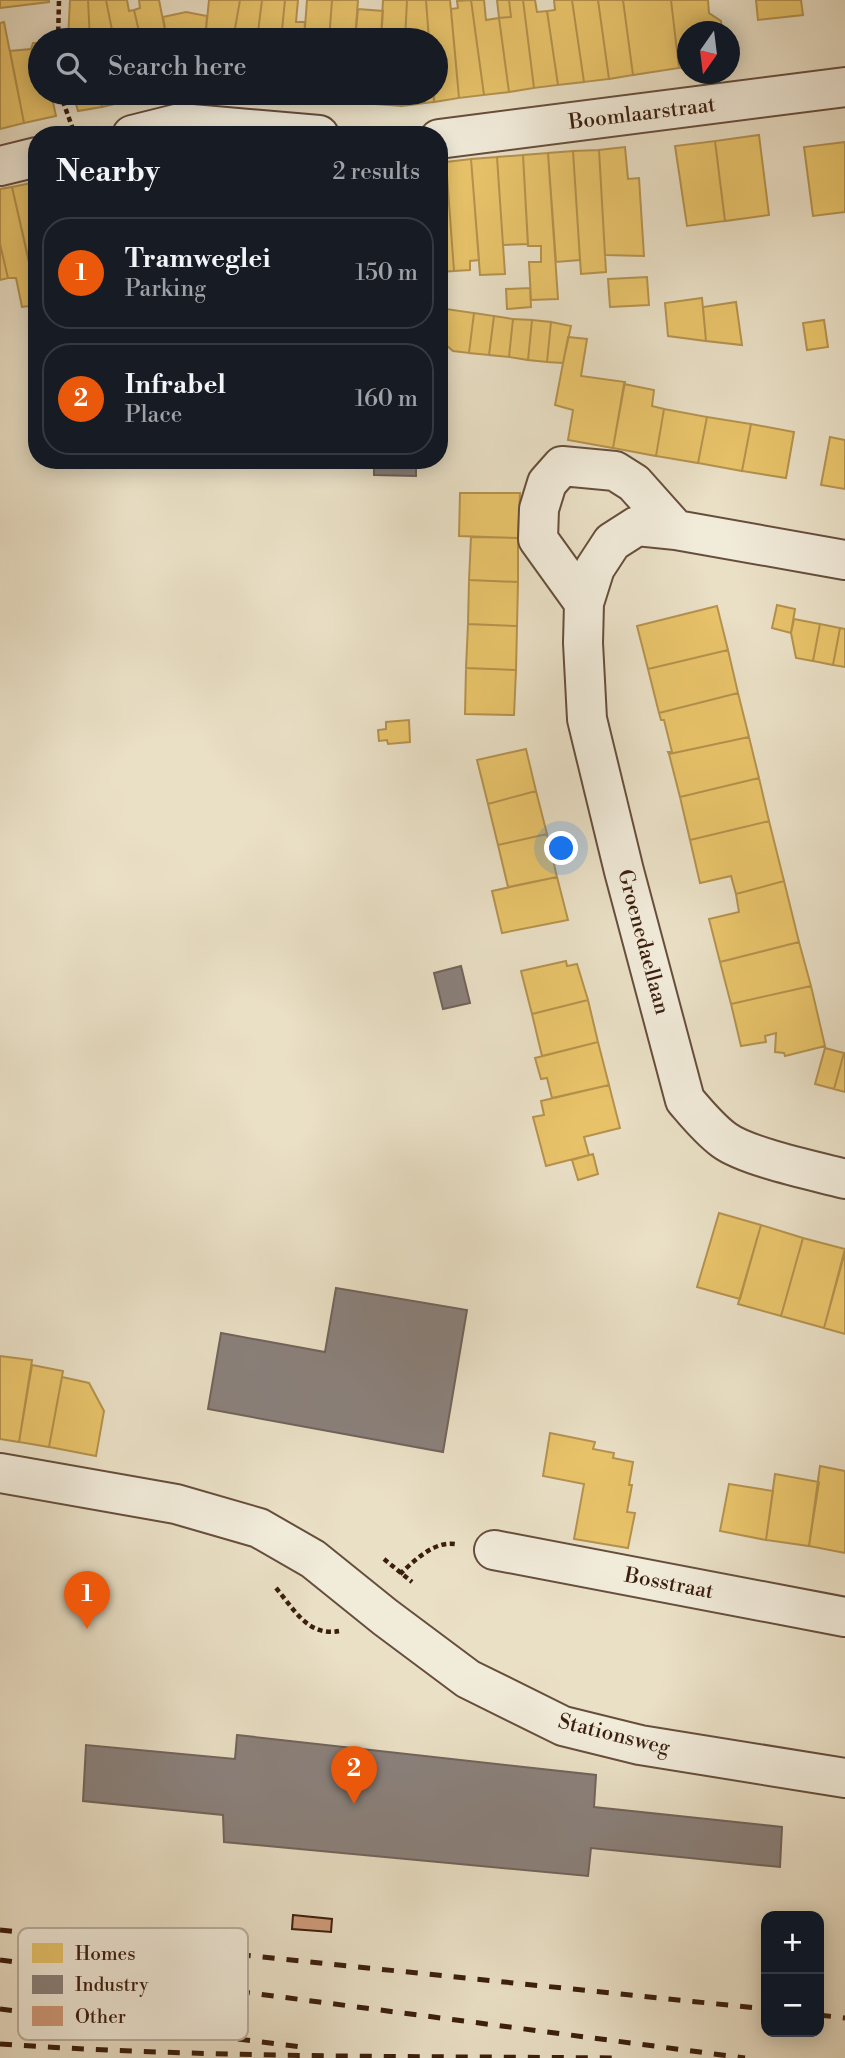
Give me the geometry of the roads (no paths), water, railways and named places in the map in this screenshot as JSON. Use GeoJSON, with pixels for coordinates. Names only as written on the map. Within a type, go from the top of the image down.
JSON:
{"type":"FeatureCollection","features":[{"type":"Feature","properties":{"kind":"street","name":"Boomlaarstraat"},"geometry":{"type":"LineString","coordinates":[[448,138],[845,87]]}},
{"type":"Feature","properties":{"kind":"street"},"geometry":{"type":"LineString","coordinates":[[168,126],[180,123],[214,126]]}},
{"type":"Feature","properties":{"kind":"street"},"geometry":{"type":"LineString","coordinates":[[0,166],[28,159]]}},
{"type":"Feature","properties":{"kind":"street"},"geometry":{"type":"LineString","coordinates":[[584,603],[538,539],[539,509],[547,482],[562,466],[615,471],[634,483],[676,530]]}},
{"type":"Feature","properties":{"kind":"street","name":"Groenedaellaan"},"geometry":{"type":"LineString","coordinates":[[845,559],[676,530],[637,526],[612,542],[595,568],[584,603],[583,643],[587,719],[685,1100],[703,1122],[726,1142],[760,1155],[845,1179]]}},
{"type":"Feature","properties":{"kind":"street","name":"Stationsweg"},"geometry":{"type":"LineString","coordinates":[[0,1473],[176,1504],[259,1528],[313,1559],[468,1678],[563,1726],[640,1745],[845,1778]]}},
{"type":"Feature","properties":{"kind":"street","name":"Bosstraat"},"geometry":{"type":"LineString","coordinates":[[494,1550],[845,1617]]}},
{"type":"Feature","properties":{"kind":"railway"},"geometry":{"type":"LineString","coordinates":[[0,1930],[18,1932]]}},
{"type":"Feature","properties":{"kind":"railway"},"geometry":{"type":"LineString","coordinates":[[248,1956],[761,2008]]}},
{"type":"Feature","properties":{"kind":"railway"},"geometry":{"type":"LineString","coordinates":[[0,1960],[18,1962]]}},
{"type":"Feature","properties":{"kind":"railway"},"geometry":{"type":"LineString","coordinates":[[248,1993],[745,2058]]}},
{"type":"Feature","properties":{"kind":"railway"},"geometry":{"type":"LineString","coordinates":[[0,2009],[18,2011]]}},
{"type":"Feature","properties":{"kind":"railway"},"geometry":{"type":"LineString","coordinates":[[824,2016],[845,2018]]}},
{"type":"Feature","properties":{"kind":"railway"},"geometry":{"type":"LineString","coordinates":[[246,2040],[309,2048]]}},
{"type":"Feature","properties":{"kind":"railway"},"geometry":{"type":"LineString","coordinates":[[0,2044],[230,2054],[614,2058]]}},
{"type":"Feature","properties":{"kind":"place","name":"Tramweglei"},"geometry":{"type":"Point","coordinates":[87,1629]}},
{"type":"Feature","properties":{"kind":"place","name":"Infrabel"},"geometry":{"type":"Point","coordinates":[354,1804]}}]}
